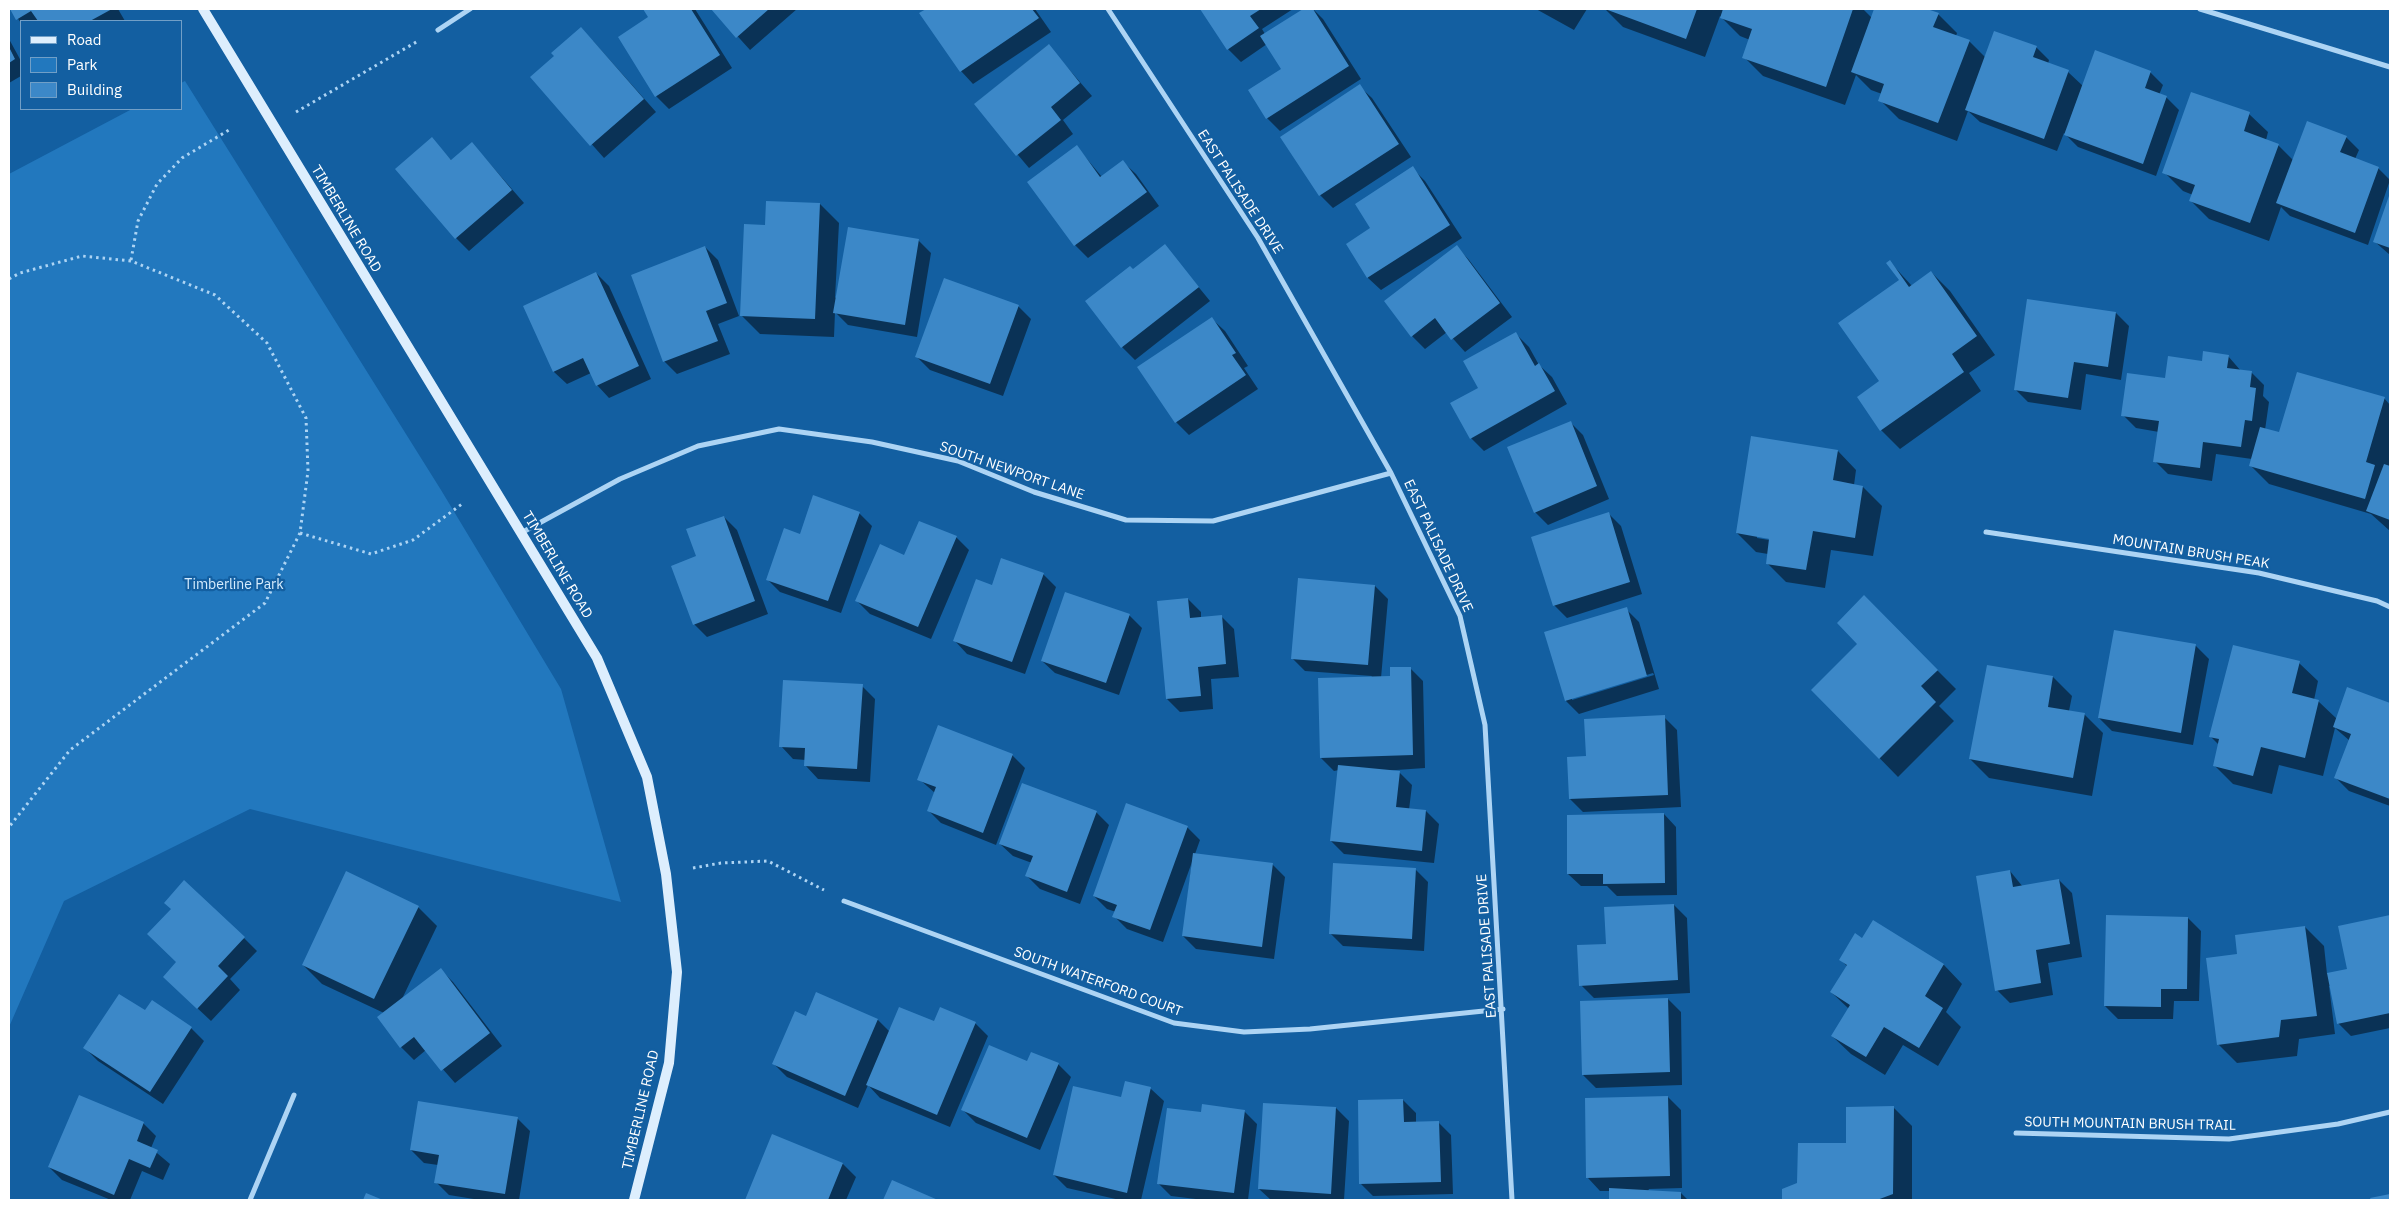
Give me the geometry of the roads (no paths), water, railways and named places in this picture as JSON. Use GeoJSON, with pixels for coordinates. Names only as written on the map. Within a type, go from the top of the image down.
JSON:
{"type":"FeatureCollection","features":[{"type":"Feature","properties":{"kind":"street","name":"TIMBERLINE ROAD"},"geometry":{"type":"LineString","coordinates":[[202,9],[597,658],[647,777],[666,874],[677,972],[669,1063],[634,1200]]}},
{"type":"Feature","properties":{"kind":"street"},"geometry":{"type":"LineString","coordinates":[[438,30],[470,9]]}},
{"type":"Feature","properties":{"kind":"street","name":"EAST PALISADE DRIVE"},"geometry":{"type":"LineString","coordinates":[[1108,9],[1258,238],[1391,474],[1460,616],[1485,725],[1503,1009],[1512,1200]]}},
{"type":"Feature","properties":{"kind":"street"},"geometry":{"type":"LineString","coordinates":[[2200,9],[2390,67]]}},
{"type":"Feature","properties":{"kind":"street","name":"SOUTH NEWPORT LANE"},"geometry":{"type":"LineString","coordinates":[[521,533],[620,479],[698,446],[779,429],[872,442],[958,461],[1034,492],[1126,520],[1213,521],[1391,474]]}},
{"type":"Feature","properties":{"kind":"street","name":"MOUNTAIN BRUSH PEAK"},"geometry":{"type":"LineString","coordinates":[[1986,532],[2259,573],[2377,601],[2390,607]]}},
{"type":"Feature","properties":{"kind":"street","name":"SOUTH WATERFORD COURT"},"geometry":{"type":"LineString","coordinates":[[844,901],[1174,1023],[1244,1032],[1310,1029],[1503,1009]]}},
{"type":"Feature","properties":{"kind":"street"},"geometry":{"type":"LineString","coordinates":[[250,1200],[294,1094]]}},
{"type":"Feature","properties":{"kind":"street","name":"SOUTH MOUNTAIN BRUSH TRAIL"},"geometry":{"type":"LineString","coordinates":[[2016,1133],[2229,1139],[2338,1124],[2390,1112]]}},
{"type":"Feature","properties":{"kind":"park label","name":"Timberline Park"},"geometry":{"type":"Point","coordinates":[234,585]}}]}
